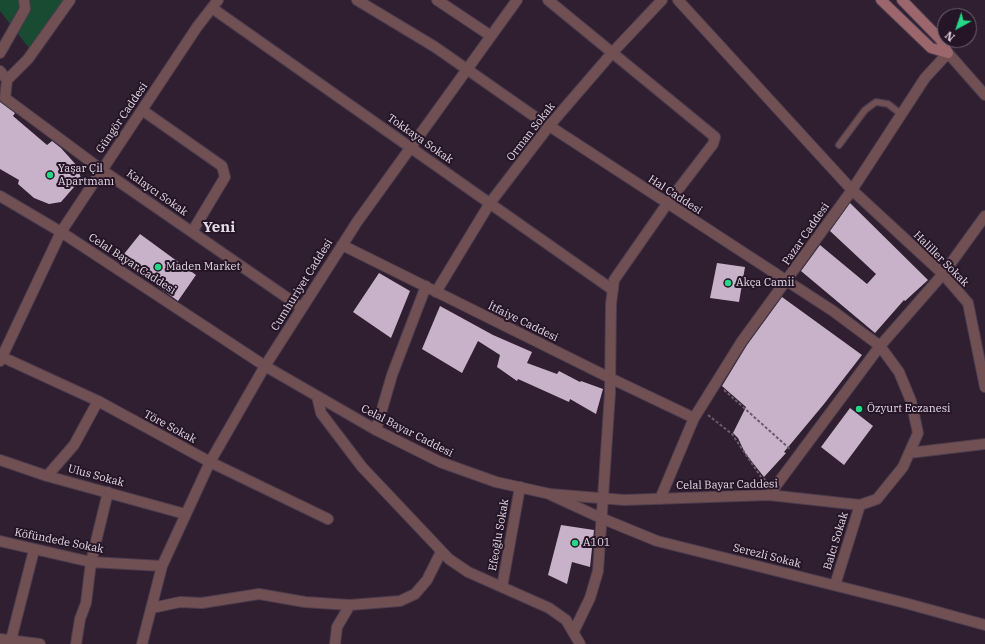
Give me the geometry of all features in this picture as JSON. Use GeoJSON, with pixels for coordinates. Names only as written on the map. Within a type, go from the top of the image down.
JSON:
{"type":"FeatureCollection","features":[{"type":"Feature","properties":{"kind":"main road"},"geometry":{"type":"LineString","coordinates":[[881,0],[931,48],[948,53]]}},
{"type":"Feature","properties":{"kind":"main road"},"geometry":{"type":"LineString","coordinates":[[902,0],[940,38],[948,53]]}},
{"type":"Feature","properties":{"kind":"street"},"geometry":{"type":"LineString","coordinates":[[0,54],[25,9],[24,0]]}},
{"type":"Feature","properties":{"kind":"street"},"geometry":{"type":"LineString","coordinates":[[0,71],[7,80],[28,60],[70,0]]}},
{"type":"Feature","properties":{"kind":"street","name":"Hal Caddesi"},"geometry":{"type":"LineString","coordinates":[[357,0],[435,47],[549,126],[833,311],[880,346],[899,372],[911,400],[918,433],[909,453]]}},
{"type":"Feature","properties":{"kind":"street"},"geometry":{"type":"LineString","coordinates":[[437,0],[491,36]]}},
{"type":"Feature","properties":{"kind":"street","name":"Cumhuriyet Caddesi"},"geometry":{"type":"LineString","coordinates":[[142,644],[162,566],[185,514],[210,462],[265,366],[342,245],[466,68],[517,0]]}},
{"type":"Feature","properties":{"kind":"street"},"geometry":{"type":"LineString","coordinates":[[548,0],[715,137],[713,144],[667,204],[614,280],[610,378],[598,572],[590,598],[574,631]]}},
{"type":"Feature","properties":{"kind":"street","name":"Orman Sokak"},"geometry":{"type":"LineString","coordinates":[[436,292],[490,204],[549,126],[662,0]]}},
{"type":"Feature","properties":{"kind":"street","name":"Haliller Sokak"},"geometry":{"type":"LineString","coordinates":[[678,0],[852,190],[943,274],[968,303],[985,387]]}},
{"type":"Feature","properties":{"kind":"street","name":"Güngör Caddesi"},"geometry":{"type":"LineString","coordinates":[[1,358],[61,232],[215,4]]}},
{"type":"Feature","properties":{"kind":"street","name":"Tokkaya Sokak"},"geometry":{"type":"LineString","coordinates":[[215,4],[410,147],[613,290]]}},
{"type":"Feature","properties":{"kind":"street"},"geometry":{"type":"LineString","coordinates":[[948,53],[985,95]]}},
{"type":"Feature","properties":{"kind":"street","name":"Pazar Caddesi"},"geometry":{"type":"LineString","coordinates":[[660,499],[697,414],[742,341],[852,190],[925,78],[948,53]]}},
{"type":"Feature","properties":{"kind":"street","name":"Kalaycı Sokak"},"geometry":{"type":"LineString","coordinates":[[7,80],[5,98],[102,170],[302,308]]}},
{"type":"Feature","properties":{"kind":"street"},"geometry":{"type":"LineString","coordinates":[[142,110],[222,166],[225,177],[192,232]]}},
{"type":"Feature","properties":{"kind":"street","name":"Celal Bayar Caddesi"},"geometry":{"type":"LineString","coordinates":[[0,196],[61,232],[265,366],[317,396],[376,430],[440,462],[496,482],[550,494],[602,498],[660,499],[772,491],[860,505],[877,499],[903,467],[909,453]]}},
{"type":"Feature","properties":{"kind":"street"},"geometry":{"type":"LineString","coordinates":[[772,491],[880,346],[943,274],[985,216]]}},
{"type":"Feature","properties":{"kind":"street","name":"İtfaiye Caddesi"},"geometry":{"type":"LineString","coordinates":[[342,245],[610,378],[697,414]]}},
{"type":"Feature","properties":{"kind":"street"},"geometry":{"type":"LineString","coordinates":[[376,430],[392,375],[426,286]]}},
{"type":"Feature","properties":{"kind":"street","name":"Töre Sokak"},"geometry":{"type":"LineString","coordinates":[[1,358],[98,402],[210,462],[328,519]]}},
{"type":"Feature","properties":{"kind":"street"},"geometry":{"type":"LineString","coordinates":[[317,396],[321,413],[362,467],[441,552],[468,572],[549,608],[566,620],[574,631],[580,644]]}},
{"type":"Feature","properties":{"kind":"street"},"geometry":{"type":"LineString","coordinates":[[47,476],[74,445],[98,402]]}},
{"type":"Feature","properties":{"kind":"street"},"geometry":{"type":"LineString","coordinates":[[909,453],[985,444]]}},
{"type":"Feature","properties":{"kind":"street","name":"Ulus Sokak"},"geometry":{"type":"LineString","coordinates":[[0,460],[47,476],[185,514]]}},
{"type":"Feature","properties":{"kind":"street","name":"Efeoğlu Sokak"},"geometry":{"type":"LineString","coordinates":[[502,587],[520,487]]}},
{"type":"Feature","properties":{"kind":"street"},"geometry":{"type":"LineString","coordinates":[[76,644],[80,619],[86,603],[91,562],[108,492]]}},
{"type":"Feature","properties":{"kind":"street","name":"Serezli Sokak"},"geometry":{"type":"LineString","coordinates":[[550,494],[601,518],[657,541],[835,585],[985,625]]}},
{"type":"Feature","properties":{"kind":"street","name":"Balcı Sokak"},"geometry":{"type":"LineString","coordinates":[[835,585],[860,505]]}},
{"type":"Feature","properties":{"kind":"street","name":"Köfündede Sokak"},"geometry":{"type":"LineString","coordinates":[[0,541],[91,562],[162,566]]}},
{"type":"Feature","properties":{"kind":"street"},"geometry":{"type":"LineString","coordinates":[[11,640],[34,550]]}},
{"type":"Feature","properties":{"kind":"street"},"geometry":{"type":"LineString","coordinates":[[152,608],[180,602],[202,603],[259,594],[305,602],[350,606],[400,601],[415,594],[427,580],[441,552]]}},
{"type":"Feature","properties":{"kind":"street"},"geometry":{"type":"LineString","coordinates":[[335,644],[337,627],[350,606]]}},
{"type":"Feature","properties":{"kind":"street"},"geometry":{"type":"LineString","coordinates":[[0,639],[40,644]]}},
{"type":"Feature","properties":{"kind":"lane"},"geometry":{"type":"LineString","coordinates":[[840,145],[865,110],[876,102],[888,104],[901,114]]}},
{"type":"Feature","properties":{"kind":"path"},"geometry":{"type":"LineString","coordinates":[[716,383],[798,456]]}},
{"type":"Feature","properties":{"kind":"path"},"geometry":{"type":"LineString","coordinates":[[697,414],[732,434],[772,491]]}},
{"type":"Feature","properties":{"kind":"green space"},"geometry":{"type":"Polygon","coordinates":[[[0,0],[66,0],[29,48],[0,11],[0,0]]]}},
{"type":"Feature","properties":{"kind":"building"},"geometry":{"type":"Polygon","coordinates":[[[0,102],[15,113],[13,116],[47,145],[52,141],[61,148],[78,167],[81,179],[61,202],[49,204],[34,198],[18,184],[19,180],[0,169],[0,102]]]}},
{"type":"Feature","properties":{"kind":"building"},"geometry":{"type":"Polygon","coordinates":[[[850,203],[928,280],[905,301],[904,300],[875,333],[801,271],[820,245],[867,284],[876,274],[830,231],[850,203]]]}},
{"type":"Feature","properties":{"kind":"building","name":"Maden Market"},"geometry":{"type":"Polygon","coordinates":[[[140,234],[196,275],[178,301],[120,259],[140,234]]]}},
{"type":"Feature","properties":{"kind":"building","name":"Akça Camii"},"geometry":{"type":"Polygon","coordinates":[[[717,263],[745,267],[739,302],[710,298],[717,263]]]}},
{"type":"Feature","properties":{"kind":"building"},"geometry":{"type":"Polygon","coordinates":[[[379,273],[410,291],[391,338],[353,312],[379,273]]]}},
{"type":"Feature","properties":{"kind":"building"},"geometry":{"type":"Polygon","coordinates":[[[782,297],[862,355],[784,452],[786,453],[764,477],[745,453],[738,438],[733,433],[746,407],[722,386],[747,345],[782,297]]]}},
{"type":"Feature","properties":{"kind":"building"},"geometry":{"type":"Polygon","coordinates":[[[440,306],[493,335],[532,352],[527,363],[557,374],[559,371],[580,382],[581,381],[603,389],[596,414],[570,399],[569,402],[518,379],[517,381],[497,367],[500,355],[478,341],[462,373],[422,349],[440,306]]]}},
{"type":"Feature","properties":{"kind":"building"},"geometry":{"type":"Polygon","coordinates":[[[850,408],[873,426],[844,465],[821,447],[850,408]]]}},
{"type":"Feature","properties":{"kind":"building","name":"A101"},"geometry":{"type":"Polygon","coordinates":[[[561,525],[594,530],[590,567],[572,562],[567,584],[548,575],[561,525]]]}},
{"type":"Feature","properties":{"kind":"place","name":"Yaşar Çil Apartmanı"},"geometry":{"type":"Point","coordinates":[50,175]}},
{"type":"Feature","properties":{"kind":"place","name":"Maden Market"},"geometry":{"type":"Point","coordinates":[158,267]}},
{"type":"Feature","properties":{"kind":"place","name":"Akça Camii"},"geometry":{"type":"Point","coordinates":[728,283]}},
{"type":"Feature","properties":{"kind":"place","name":"Özyurt Eczanesi"},"geometry":{"type":"Point","coordinates":[859,409]}},
{"type":"Feature","properties":{"kind":"place","name":"A101"},"geometry":{"type":"Point","coordinates":[575,543]}},
{"type":"Feature","properties":{"kind":"district","name":"Yeni"},"geometry":{"type":"Point","coordinates":[219,228]}}]}
